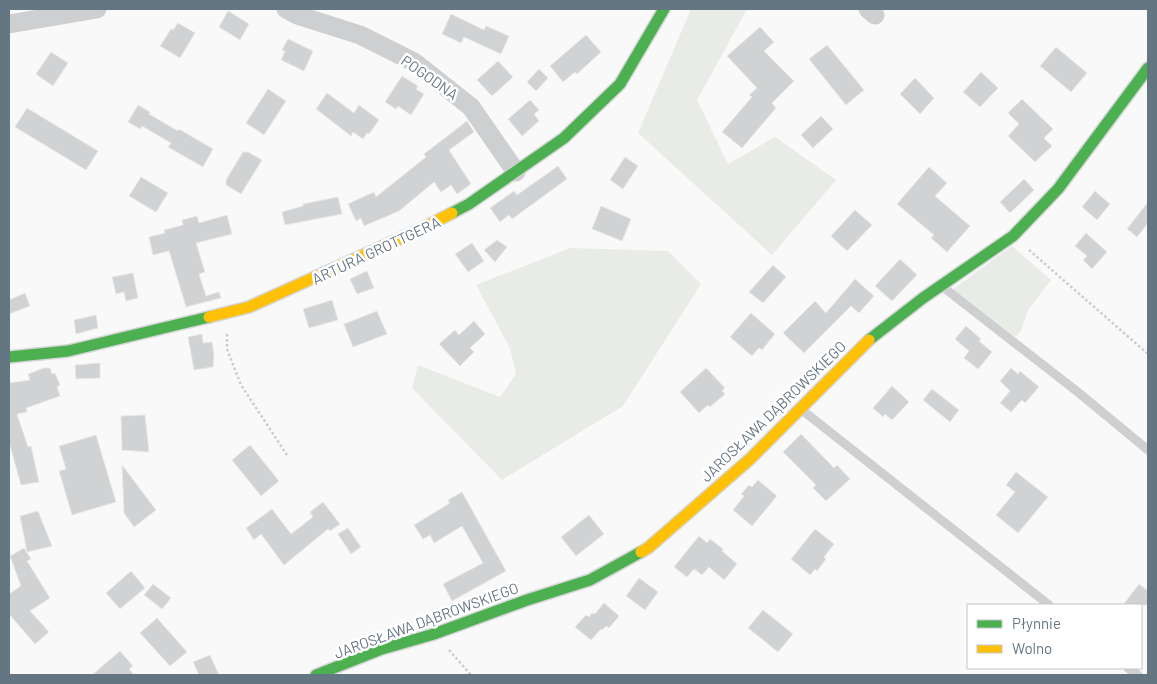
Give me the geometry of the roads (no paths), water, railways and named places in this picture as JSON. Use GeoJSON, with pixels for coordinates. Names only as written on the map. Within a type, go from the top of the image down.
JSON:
{"type":"FeatureCollection","features":[{"type":"Feature","properties":{"kind":"street"},"geometry":{"type":"LineString","coordinates":[[9,24],[97,9]]}},
{"type":"Feature","properties":{"kind":"street","name":"POGODNA"},"geometry":{"type":"LineString","coordinates":[[286,9],[297,15],[360,35],[414,62],[471,107],[516,172]]}},
{"type":"Feature","properties":{"kind":"street","name":"ARTURA GROTTGERA"},"geometry":{"type":"LineString","coordinates":[[9,357],[68,351],[250,307],[419,230],[469,204],[564,138],[620,84],[664,9]]}},
{"type":"Feature","properties":{"kind":"street","name":"JAROSŁAWA DĄBROWSKIEGO"},"geometry":{"type":"LineString","coordinates":[[316,675],[382,649],[434,634],[527,600],[590,580],[648,548],[750,459],[862,345],[941,286],[1013,236],[1058,189],[1139,85],[1148,68]]}},
{"type":"Feature","properties":{"kind":"lane"},"geometry":{"type":"LineString","coordinates":[[941,286],[1148,450]]}},
{"type":"Feature","properties":{"kind":"lane"},"geometry":{"type":"LineString","coordinates":[[799,409],[1048,604]]}}]}
